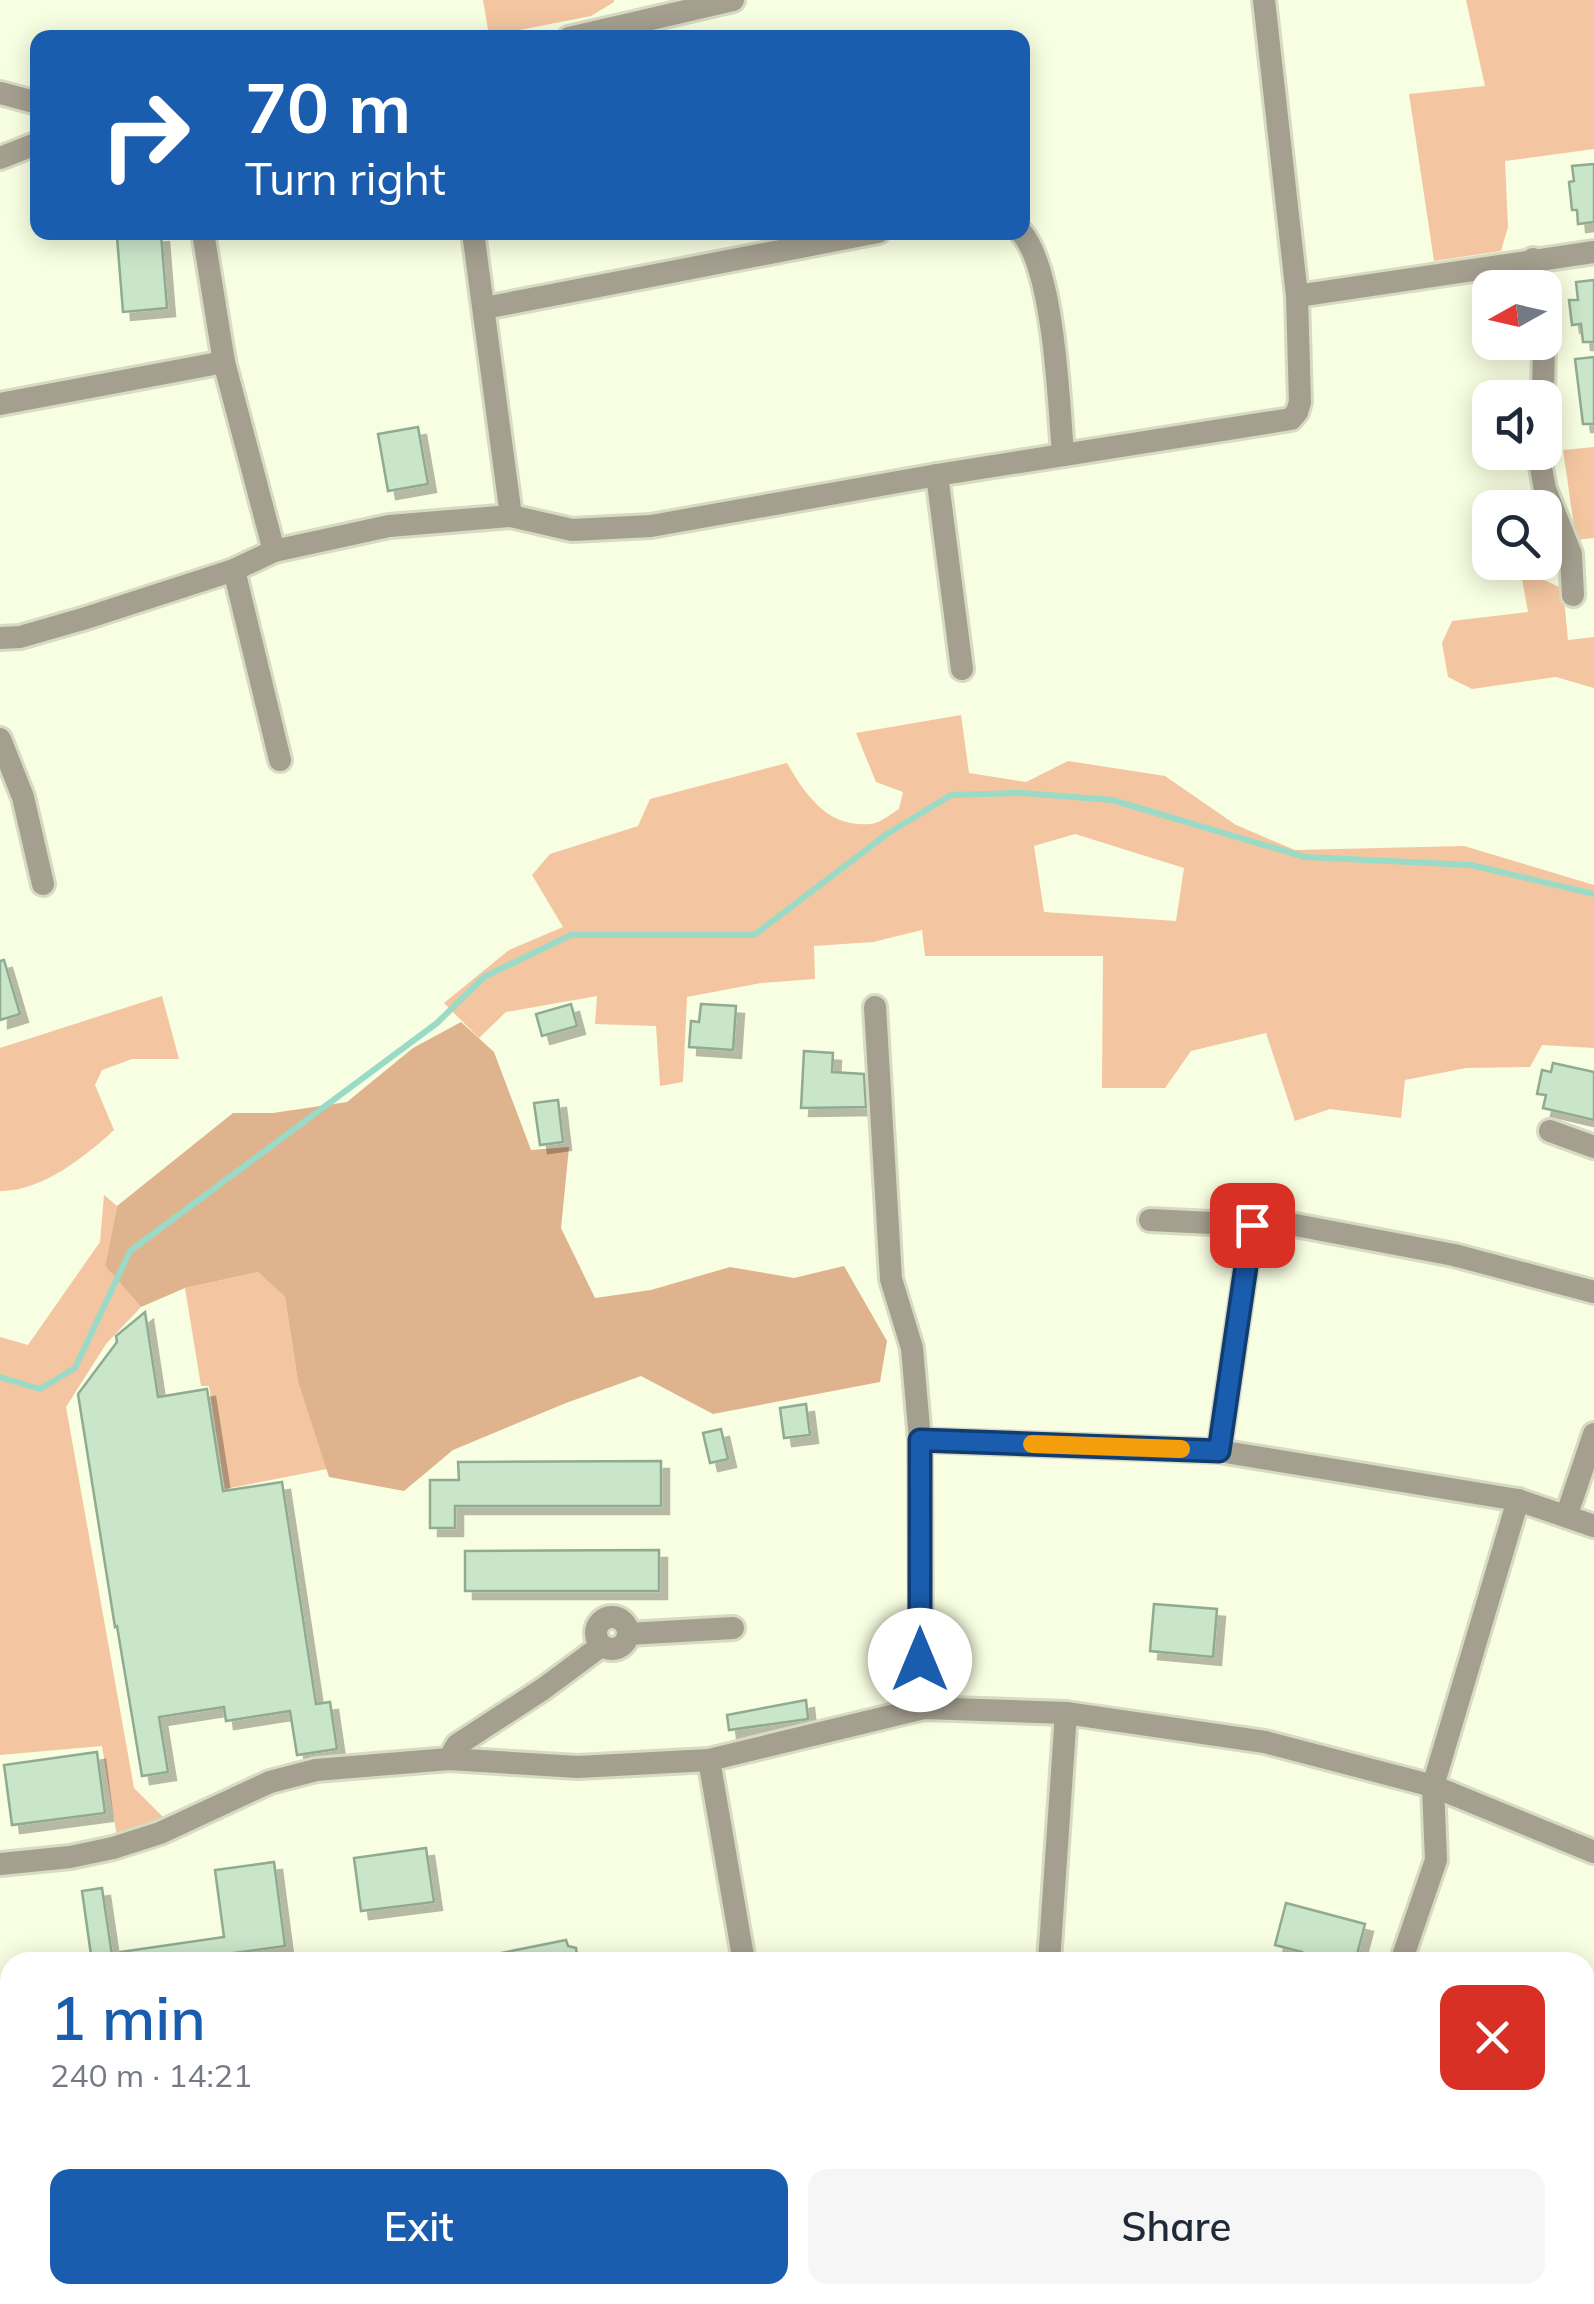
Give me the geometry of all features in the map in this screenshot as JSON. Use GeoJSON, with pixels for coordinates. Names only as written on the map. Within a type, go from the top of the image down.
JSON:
{"type":"FeatureCollection","features":[{"type":"Feature","properties":{"kind":"street"},"geometry":{"type":"LineString","coordinates":[[588,30],[630,12],[733,0]]}},
{"type":"Feature","properties":{"kind":"street"},"geometry":{"type":"LineString","coordinates":[[0,638],[20,637],[86,618],[234,570],[274,551],[389,526],[511,516],[572,530],[652,526],[937,475],[1290,419],[1298,412],[1300,402],[1297,296],[1264,0]]}},
{"type":"Feature","properties":{"kind":"street"},"geometry":{"type":"LineString","coordinates":[[0,93],[30,101]]}},
{"type":"Feature","properties":{"kind":"street"},"geometry":{"type":"LineString","coordinates":[[0,158],[30,146]]}},
{"type":"Feature","properties":{"kind":"street"},"geometry":{"type":"LineString","coordinates":[[204,240],[224,362],[274,551]]}},
{"type":"Feature","properties":{"kind":"street"},"geometry":{"type":"LineString","coordinates":[[473,240],[511,516]]}},
{"type":"Feature","properties":{"kind":"street"},"geometry":{"type":"LineString","coordinates":[[485,308],[837,240]]}},
{"type":"Feature","properties":{"kind":"street"},"geometry":{"type":"LineString","coordinates":[[1028,240],[1052,330],[1063,455]]}},
{"type":"Feature","properties":{"kind":"street"},"geometry":{"type":"LineString","coordinates":[[1297,296],[1594,252]]}},
{"type":"Feature","properties":{"kind":"street"},"geometry":{"type":"LineString","coordinates":[[1533,259],[1535,270]]}},
{"type":"Feature","properties":{"kind":"street"},"geometry":{"type":"LineString","coordinates":[[0,404],[224,362]]}},
{"type":"Feature","properties":{"kind":"street"},"geometry":{"type":"LineString","coordinates":[[1540,470],[1570,554],[1573,594]]}},
{"type":"Feature","properties":{"kind":"street"},"geometry":{"type":"LineString","coordinates":[[937,475],[962,668]]}},
{"type":"Feature","properties":{"kind":"street"},"geometry":{"type":"LineString","coordinates":[[234,570],[280,760]]}},
{"type":"Feature","properties":{"kind":"street"},"geometry":{"type":"LineString","coordinates":[[0,739],[22,797],[43,884]]}},
{"type":"Feature","properties":{"kind":"street"},"geometry":{"type":"LineString","coordinates":[[875,1008],[892,1279],[912,1348],[920,1440],[920,1660],[924,1708]]}},
{"type":"Feature","properties":{"kind":"street"},"geometry":{"type":"LineString","coordinates":[[1550,1131],[1594,1147]]}},
{"type":"Feature","properties":{"kind":"street"},"geometry":{"type":"LineString","coordinates":[[1150,1220],[1252,1225],[1274,1221],[1454,1255],[1594,1292]]}},
{"type":"Feature","properties":{"kind":"street"},"geometry":{"type":"LineString","coordinates":[[1219,1451],[1252,1225]]}},
{"type":"Feature","properties":{"kind":"street"},"geometry":{"type":"LineString","coordinates":[[1567,1514],[1594,1434]]}},
{"type":"Feature","properties":{"kind":"street"},"geometry":{"type":"LineString","coordinates":[[920,1440],[1219,1451],[1518,1500],[1594,1526]]}},
{"type":"Feature","properties":{"kind":"street"},"geometry":{"type":"LineString","coordinates":[[1404,1952],[1436,1860],[1433,1786],[1518,1500]]}},
{"type":"Feature","properties":{"kind":"street"},"geometry":{"type":"LineString","coordinates":[[448,1760],[457,1744],[601,1646],[615,1649],[628,1634],[733,1628]]}},
{"type":"Feature","properties":{"kind":"street"},"geometry":{"type":"LineString","coordinates":[[0,1864],[70,1857],[160,1834],[270,1782],[316,1770],[448,1760],[578,1768],[708,1760],[924,1708],[1066,1713],[1266,1742],[1433,1786],[1594,1852]]}},
{"type":"Feature","properties":{"kind":"street"},"geometry":{"type":"LineString","coordinates":[[1050,1952],[1066,1713]]}},
{"type":"Feature","properties":{"kind":"street"},"geometry":{"type":"LineString","coordinates":[[708,1760],[742,1952]]}},
{"type":"Feature","properties":{"kind":"shaded area"},"geometry":{"type":"Polygon","coordinates":[[[483,0],[614,0],[591,16],[520,30],[488,30],[483,0]]]}},
{"type":"Feature","properties":{"kind":"shaded area"},"geometry":{"type":"Polygon","coordinates":[[[1466,0],[1594,0],[1594,149],[1505,161],[1508,227],[1501,251],[1434,261],[1409,94],[1485,86],[1466,0]]]}},
{"type":"Feature","properties":{"kind":"shaded area"},"geometry":{"type":"Polygon","coordinates":[[[1594,447],[1594,538],[1576,540],[1563,450],[1594,447]]]}},
{"type":"Feature","properties":{"kind":"shaded area"},"geometry":{"type":"Polygon","coordinates":[[[1522,580],[1545,580],[1563,589],[1568,640],[1594,637],[1594,688],[1556,677],[1472,689],[1448,677],[1442,643],[1452,621],[1528,612],[1522,580]]]}},
{"type":"Feature","properties":{"kind":"shaded area"},"geometry":{"type":"Polygon","coordinates":[[[961,715],[969,773],[1026,782],[1068,761],[1165,776],[1236,825],[1295,850],[1464,846],[1594,885],[1594,1048],[1542,1045],[1530,1067],[1466,1068],[1405,1080],[1401,1118],[1330,1109],[1295,1121],[1266,1033],[1191,1051],[1165,1088],[1102,1088],[1103,956],[925,956],[922,930],[873,942],[814,946],[815,979],[761,983],[687,997],[683,1082],[660,1086],[656,1026],[595,1024],[597,996],[506,1012],[479,1038],[444,1003],[509,950],[563,927],[532,875],[550,854],[638,826],[650,799],[787,763],[811,798],[842,821],[874,823],[889,816],[899,809],[903,792],[876,782],[856,733],[961,715]],[[1075,834],[1034,846],[1044,912],[1176,921],[1184,868],[1075,834]]]}},
{"type":"Feature","properties":{"kind":"shaded area"},"geometry":{"type":"Polygon","coordinates":[[[162,996],[179,1059],[132,1059],[102,1070],[95,1085],[114,1130],[47,1179],[0,1191],[0,1048],[162,996]]]}},
{"type":"Feature","properties":{"kind":"shaded area"},"geometry":{"type":"Polygon","coordinates":[[[461,1022],[494,1052],[531,1150],[569,1147],[561,1228],[595,1298],[651,1290],[730,1267],[794,1278],[844,1266],[887,1341],[880,1382],[713,1414],[641,1376],[453,1450],[404,1491],[329,1477],[298,1382],[285,1297],[258,1272],[185,1288],[141,1307],[105,1266],[117,1206],[233,1113],[273,1113],[347,1102],[413,1048],[461,1022]]]}},
{"type":"Feature","properties":{"kind":"shaded area"},"geometry":{"type":"Polygon","coordinates":[[[104,1195],[117,1206],[105,1266],[141,1307],[106,1344],[66,1407],[134,1788],[169,1823],[118,1843],[102,1746],[0,1755],[0,1337],[28,1345],[100,1242],[104,1195]]]}},
{"type":"Feature","properties":{"kind":"shaded area"},"geometry":{"type":"Polygon","coordinates":[[[258,1272],[285,1297],[298,1382],[327,1469],[225,1489],[209,1386],[201,1386],[185,1288],[258,1272]]]}},
{"type":"Feature","properties":{"kind":"building"},"geometry":{"type":"Polygon","coordinates":[[[1594,164],[1594,222],[1578,224],[1569,182],[1574,181],[1572,166],[1594,164]]]}},
{"type":"Feature","properties":{"kind":"building"},"geometry":{"type":"Polygon","coordinates":[[[117,240],[161,240],[167,308],[123,312],[117,240]]]}},
{"type":"Feature","properties":{"kind":"building"},"geometry":{"type":"Polygon","coordinates":[[[1594,280],[1594,342],[1583,342],[1581,324],[1572,325],[1569,300],[1578,300],[1576,282],[1594,280]]]}},
{"type":"Feature","properties":{"kind":"building"},"geometry":{"type":"Polygon","coordinates":[[[1594,357],[1594,424],[1583,424],[1575,359],[1594,357]]]}},
{"type":"Feature","properties":{"kind":"building"},"geometry":{"type":"Polygon","coordinates":[[[418,427],[428,484],[388,491],[378,434],[418,427]]]}},
{"type":"Feature","properties":{"kind":"building"},"geometry":{"type":"Polygon","coordinates":[[[4,960],[20,1014],[0,1020],[0,961],[4,960]]]}},
{"type":"Feature","properties":{"kind":"building"},"geometry":{"type":"Polygon","coordinates":[[[571,1004],[577,1026],[542,1036],[536,1014],[571,1004]]]}},
{"type":"Feature","properties":{"kind":"building"},"geometry":{"type":"Polygon","coordinates":[[[701,1004],[736,1006],[733,1050],[689,1047],[691,1021],[699,1022],[701,1004]]]}},
{"type":"Feature","properties":{"kind":"building"},"geometry":{"type":"Polygon","coordinates":[[[804,1051],[833,1053],[832,1072],[864,1074],[866,1107],[801,1108],[804,1051]]]}},
{"type":"Feature","properties":{"kind":"building"},"geometry":{"type":"Polygon","coordinates":[[[1553,1063],[1594,1072],[1594,1120],[1543,1108],[1546,1095],[1537,1094],[1542,1070],[1551,1072],[1553,1063]]]}},
{"type":"Feature","properties":{"kind":"building"},"geometry":{"type":"Polygon","coordinates":[[[558,1100],[563,1142],[540,1145],[534,1103],[558,1100]]]}},
{"type":"Feature","properties":{"kind":"building"},"geometry":{"type":"Polygon","coordinates":[[[145,1312],[158,1397],[207,1389],[223,1491],[282,1482],[316,1704],[330,1702],[337,1749],[297,1755],[290,1711],[226,1721],[224,1707],[159,1717],[168,1772],[142,1776],[78,1394],[117,1342],[116,1336],[145,1312]]]}},
{"type":"Feature","properties":{"kind":"building"},"geometry":{"type":"Polygon","coordinates":[[[806,1404],[810,1435],[784,1438],[780,1408],[806,1404]]]}},
{"type":"Feature","properties":{"kind":"building"},"geometry":{"type":"Polygon","coordinates":[[[721,1429],[728,1459],[710,1463],[703,1433],[721,1429]]]}},
{"type":"Feature","properties":{"kind":"building"},"geometry":{"type":"Polygon","coordinates":[[[661,1461],[661,1506],[455,1506],[455,1528],[430,1528],[430,1480],[459,1480],[458,1462],[661,1461]]]}},
{"type":"Feature","properties":{"kind":"building"},"geometry":{"type":"Polygon","coordinates":[[[659,1550],[659,1591],[465,1591],[465,1551],[659,1550]]]}},
{"type":"Feature","properties":{"kind":"building"},"geometry":{"type":"Polygon","coordinates":[[[1154,1604],[1217,1609],[1213,1657],[1150,1651],[1154,1604]]]}},
{"type":"Feature","properties":{"kind":"building"},"geometry":{"type":"Polygon","coordinates":[[[806,1700],[808,1719],[729,1730],[727,1715],[806,1700]]]}},
{"type":"Feature","properties":{"kind":"building"},"geometry":{"type":"Polygon","coordinates":[[[97,1752],[105,1813],[12,1825],[4,1765],[97,1752]]]}},
{"type":"Feature","properties":{"kind":"building"},"geometry":{"type":"Polygon","coordinates":[[[426,1848],[434,1902],[361,1911],[354,1858],[426,1848]]]}},
{"type":"Feature","properties":{"kind":"building"},"geometry":{"type":"Polygon","coordinates":[[[274,1862],[285,1946],[240,1952],[120,1952],[224,1937],[215,1870],[274,1862]]]}},
{"type":"Feature","properties":{"kind":"building"},"geometry":{"type":"Polygon","coordinates":[[[102,1888],[112,1952],[91,1952],[82,1891],[102,1888]]]}},
{"type":"Feature","properties":{"kind":"building"},"geometry":{"type":"Polygon","coordinates":[[[1286,1903],[1365,1924],[1358,1952],[1302,1952],[1275,1945],[1286,1903]]]}},
{"type":"Feature","properties":{"kind":"building"},"geometry":{"type":"Polygon","coordinates":[[[566,1940],[577,1952],[506,1952],[566,1940]]]}},
{"type":"Feature","properties":{"kind":"waterway"},"geometry":{"type":"LineString","coordinates":[[0,1377],[40,1389],[75,1368],[130,1251],[437,1023],[484,977],[571,935],[754,935],[887,834],[951,795],[1022,793],[1112,800],[1305,857],[1471,865],[1594,894]]}},
{"type":"Feature","properties":{"kind":"slow traffic"},"geometry":{"type":"LineString","coordinates":[[1032,1444],[1181,1449]]}},
{"type":"Feature","properties":{"kind":"route"},"geometry":{"type":"LineString","coordinates":[[920,1660],[920,1440],[1219,1451],[1252,1225]]}}]}
